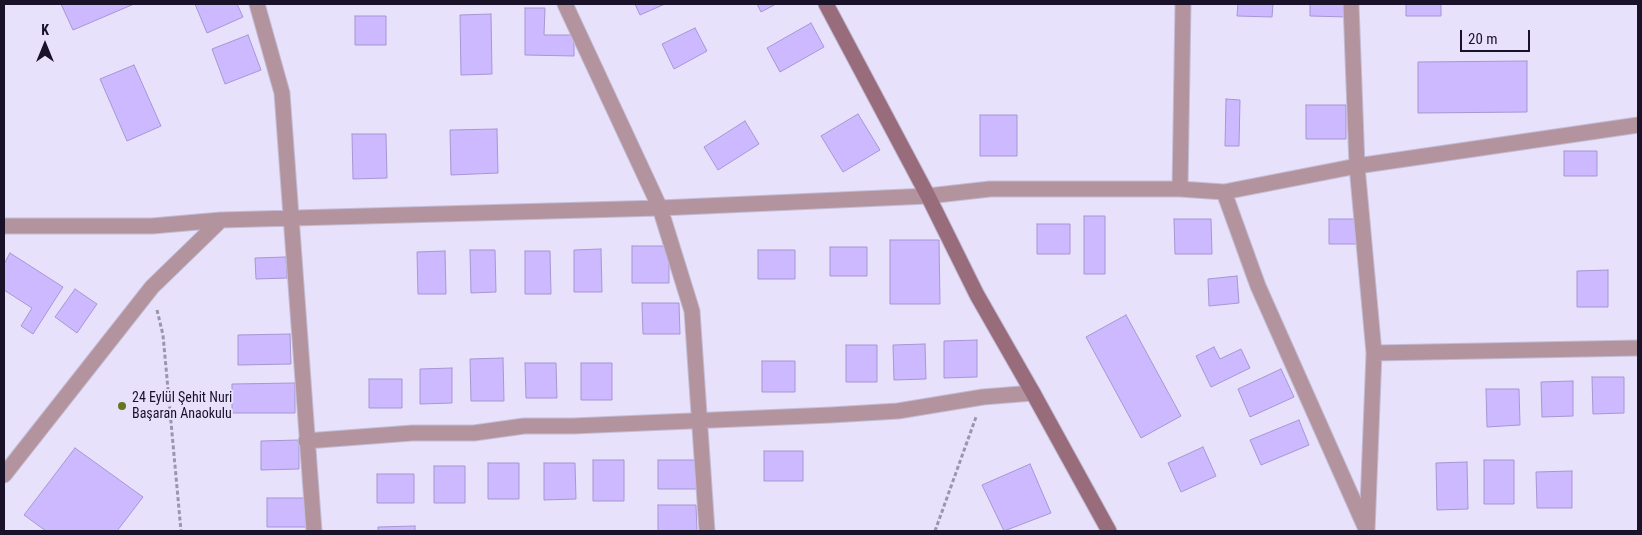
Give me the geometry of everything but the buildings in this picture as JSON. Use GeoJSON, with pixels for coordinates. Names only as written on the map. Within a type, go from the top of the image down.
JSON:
{"type":"FeatureCollection","features":[{"type":"Feature","properties":{"kind":"street"},"geometry":{"type":"LineString","coordinates":[[257,4],[282,93],[314,531]]}},
{"type":"Feature","properties":{"kind":"street"},"geometry":{"type":"LineString","coordinates":[[565,4],[660,208],[692,311],[701,420],[707,531]]}},
{"type":"Feature","properties":{"kind":"street"},"geometry":{"type":"LineString","coordinates":[[826,4],[928,196],[977,295],[1109,531]]}},
{"type":"Feature","properties":{"kind":"street"},"geometry":{"type":"LineString","coordinates":[[1180,189],[1183,4]]}},
{"type":"Feature","properties":{"kind":"street"},"geometry":{"type":"LineString","coordinates":[[1351,4],[1357,166],[1374,353],[1367,531]]}},
{"type":"Feature","properties":{"kind":"street"},"geometry":{"type":"LineString","coordinates":[[4,226],[152,226],[221,220],[660,208],[928,196],[990,189],[1180,189],[1224,192],[1357,166],[1638,125]]}},
{"type":"Feature","properties":{"kind":"street"},"geometry":{"type":"LineString","coordinates":[[1224,192],[1258,286],[1367,531]]}},
{"type":"Feature","properties":{"kind":"street"},"geometry":{"type":"LineString","coordinates":[[4,475],[152,287],[221,220]]}},
{"type":"Feature","properties":{"kind":"street"},"geometry":{"type":"LineString","coordinates":[[1374,353],[1638,348]]}},
{"type":"Feature","properties":{"kind":"street"},"geometry":{"type":"LineString","coordinates":[[306,441],[412,432],[474,432],[524,426],[573,426],[898,411],[983,397],[1033,393]]}},
{"type":"Feature","properties":{"kind":"path"},"geometry":{"type":"LineString","coordinates":[[152,287],[163,335],[181,531]]}},
{"type":"Feature","properties":{"kind":"path"},"geometry":{"type":"LineString","coordinates":[[935,531],[983,397]]}},
{"type":"Feature","properties":{"kind":"place","name":"24 Eylül Şehit Nuri Başaran Anaokulu"},"geometry":{"type":"Point","coordinates":[122,406]}}]}
